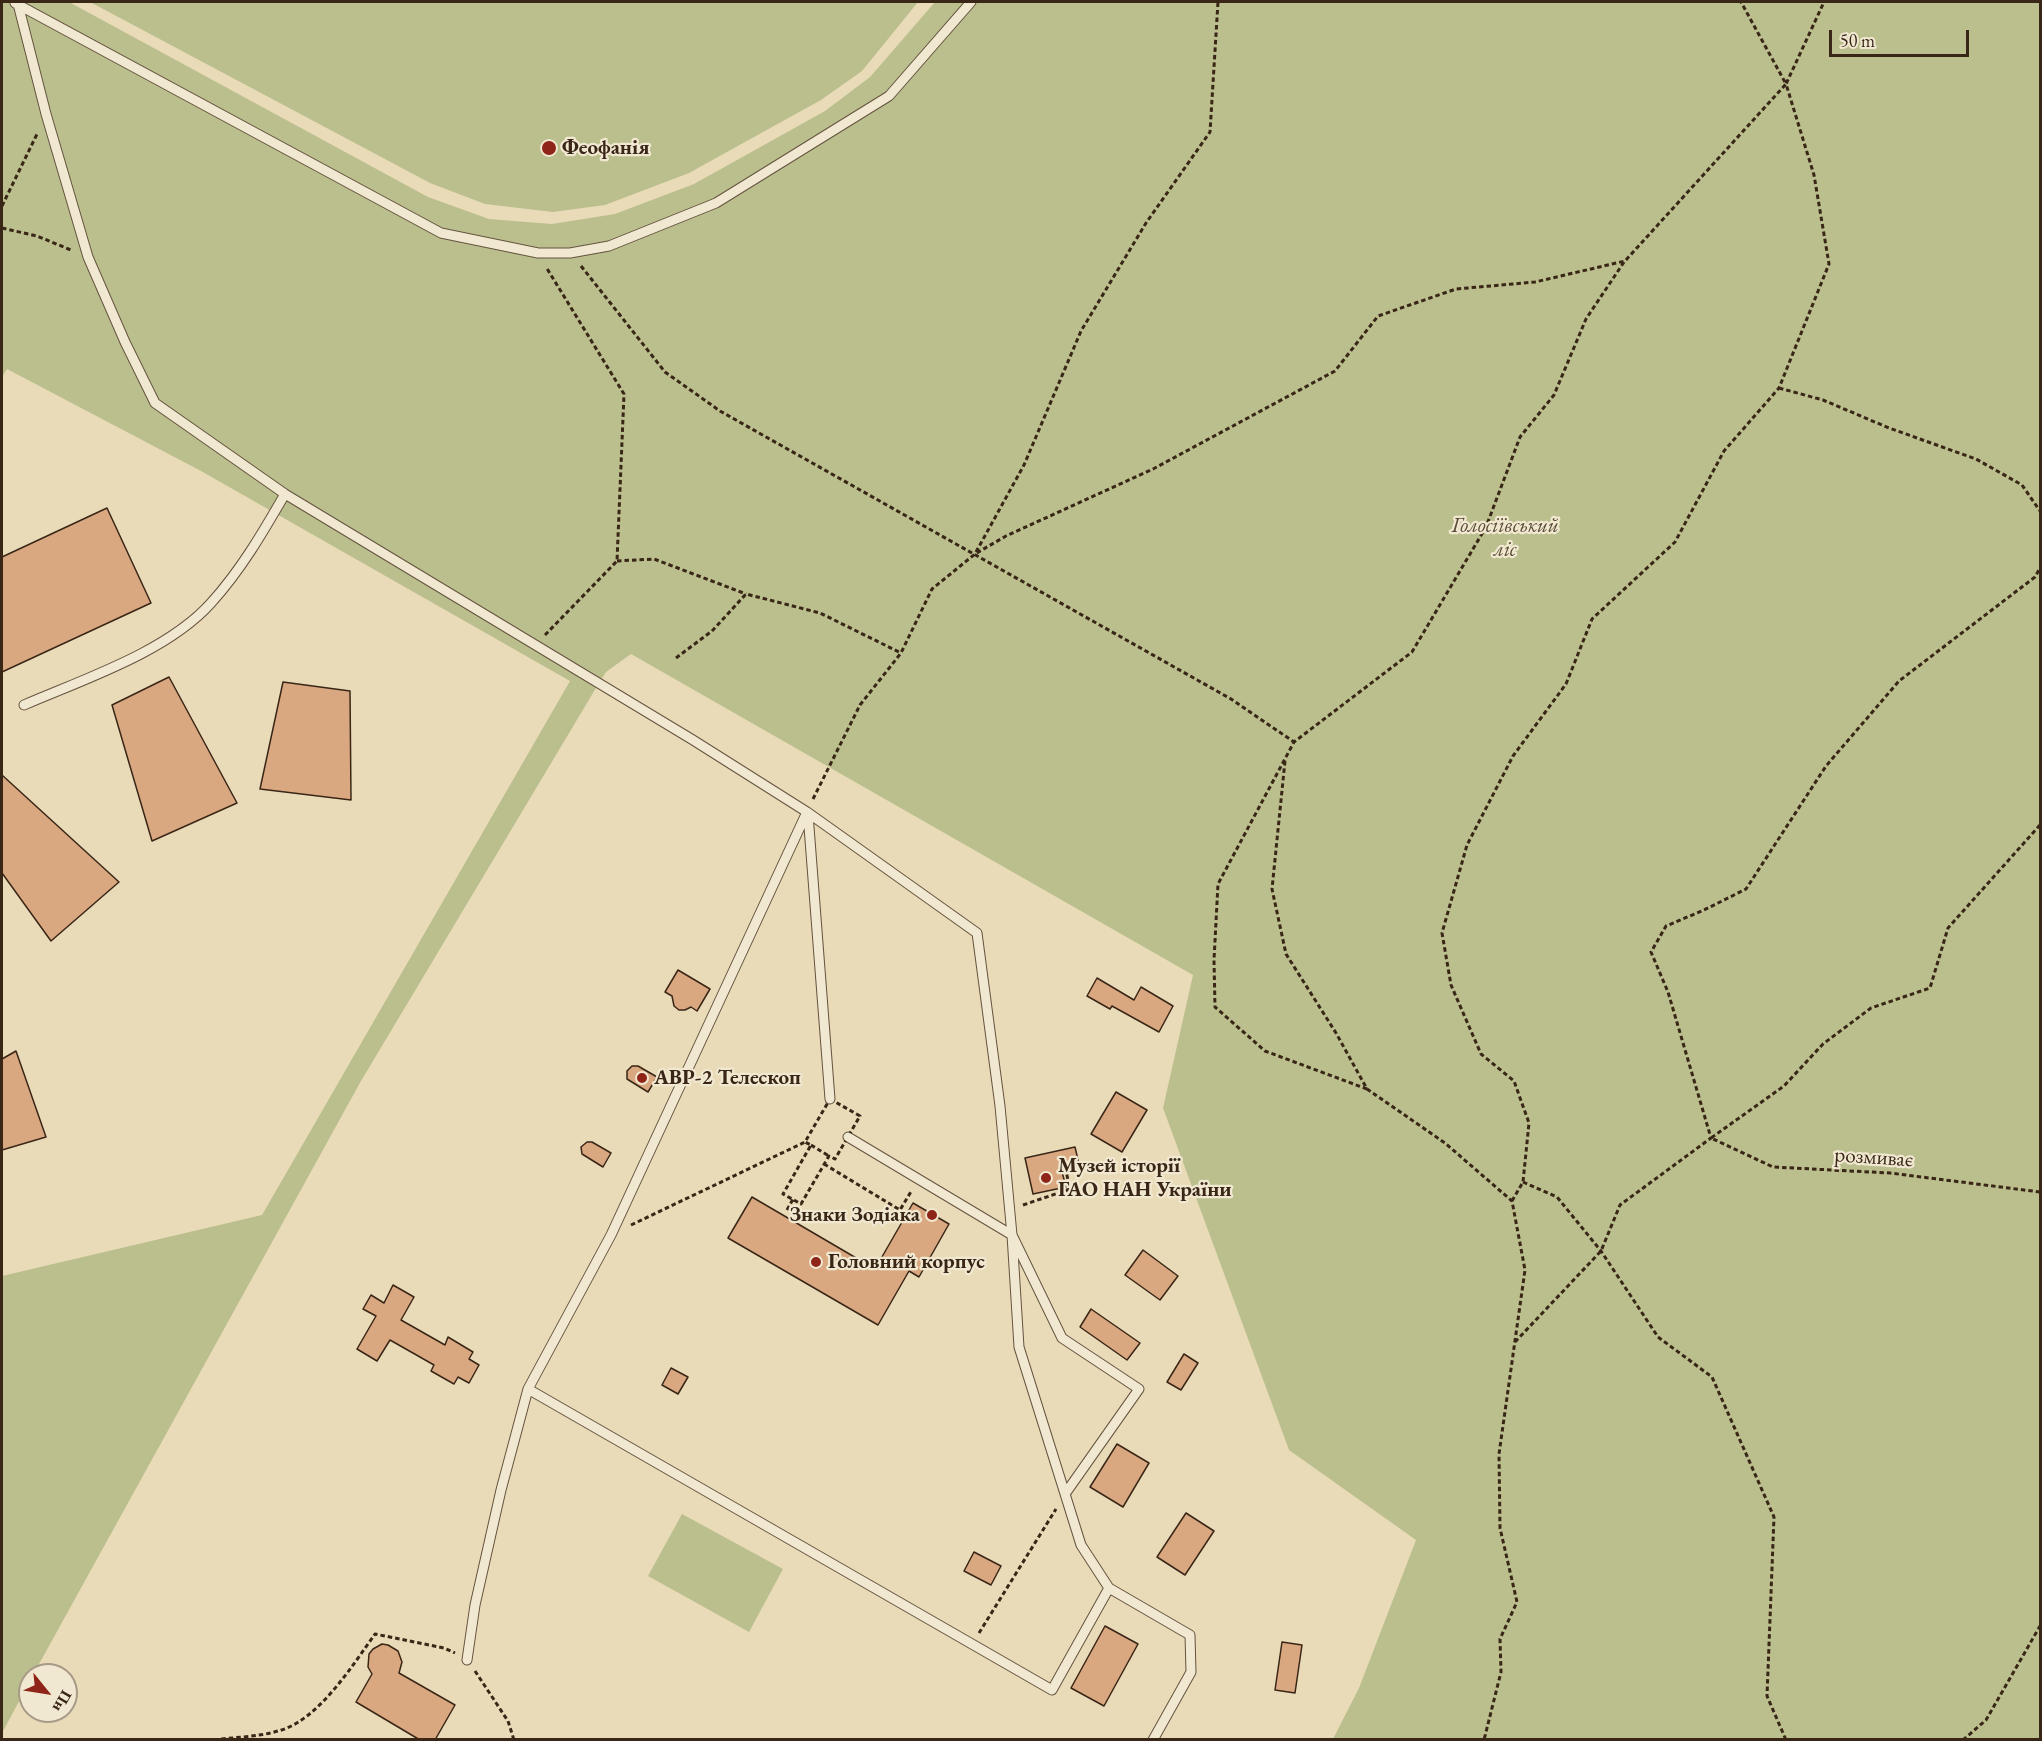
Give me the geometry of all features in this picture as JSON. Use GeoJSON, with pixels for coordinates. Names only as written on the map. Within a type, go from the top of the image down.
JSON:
{"type":"FeatureCollection","features":[{"type":"Feature","properties":{"kind":"lane"},"geometry":{"type":"LineString","coordinates":[[16,3],[441,233],[538,253],[570,253],[609,246],[716,203],[890,96],[970,2]]}},
{"type":"Feature","properties":{"kind":"lane"},"geometry":{"type":"LineString","coordinates":[[16,3],[88,257],[125,342],[155,403],[285,494],[807,812],[977,933],[1000,1106],[1012,1234],[1019,1347],[1081,1545],[1109,1588],[1190,1635],[1191,1672],[1153,1740]]}},
{"type":"Feature","properties":{"kind":"lane"},"geometry":{"type":"LineString","coordinates":[[24,705],[141,654],[178,631],[210,605],[238,570],[285,494]]}},
{"type":"Feature","properties":{"kind":"lane"},"geometry":{"type":"LineString","coordinates":[[807,812],[830,1099]]}},
{"type":"Feature","properties":{"kind":"lane"},"geometry":{"type":"LineString","coordinates":[[467,1660],[477,1594],[501,1490],[528,1389],[611,1235],[807,812]]}},
{"type":"Feature","properties":{"kind":"lane"},"geometry":{"type":"LineString","coordinates":[[848,1137],[1012,1234],[1062,1338],[1139,1389],[1065,1494]]}},
{"type":"Feature","properties":{"kind":"lane"},"geometry":{"type":"LineString","coordinates":[[528,1389],[1052,1690],[1109,1588]]}},
{"type":"Feature","properties":{"kind":"path"},"geometry":{"type":"LineString","coordinates":[[975,554],[1024,465],[1081,331],[1146,223],[1210,132],[1218,2]]}},
{"type":"Feature","properties":{"kind":"path"},"geometry":{"type":"LineString","coordinates":[[1512,1201],[1523,1182],[1528,1123],[1514,1081],[1481,1054],[1451,985],[1442,933],[1467,845],[1513,756],[1566,684],[1592,619],[1675,542],[1724,451],[1779,388],[1829,264],[1814,175],[1786,84],[1741,2]]}},
{"type":"Feature","properties":{"kind":"path"},"geometry":{"type":"LineString","coordinates":[[1484,1740],[1501,1672],[1500,1639],[1517,1602],[1500,1528],[1499,1454],[1525,1270],[1512,1201],[1445,1143],[1367,1089],[1265,1052],[1215,1006],[1214,960],[1218,884],[1294,742],[1412,652],[1486,527],[1520,437],[1554,395],[1586,319],[1625,261],[1786,84],[1824,2]]}},
{"type":"Feature","properties":{"kind":"path"},"geometry":{"type":"LineString","coordinates":[[2,206],[46,114]]}},
{"type":"Feature","properties":{"kind":"path"},"geometry":{"type":"LineString","coordinates":[[2,228],[37,236],[88,257]]}},
{"type":"Feature","properties":{"kind":"path"},"geometry":{"type":"LineString","coordinates":[[536,645],[617,561],[624,394],[538,253]]}},
{"type":"Feature","properties":{"kind":"path"},"geometry":{"type":"LineString","coordinates":[[570,253],[665,372],[720,411],[1231,699],[1294,742]]}},
{"type":"Feature","properties":{"kind":"path"},"geometry":{"type":"LineString","coordinates":[[807,812],[860,705],[901,653],[932,589],[975,554],[1006,536],[1152,469],[1335,371],[1378,316],[1456,289],[1535,282],[1625,261]]}},
{"type":"Feature","properties":{"kind":"path"},"geometry":{"type":"LineString","coordinates":[[1779,388],[1823,400],[1889,428],[1976,459],[2022,485],[2040,511]]}},
{"type":"Feature","properties":{"kind":"path"},"geometry":{"type":"LineString","coordinates":[[617,561],[654,559],[746,594],[820,613],[901,653]]}},
{"type":"Feature","properties":{"kind":"path"},"geometry":{"type":"LineString","coordinates":[[1712,1138],[1668,992],[1651,952],[1666,926],[1746,889],[1826,766],[1899,681],[2035,577],[2040,568]]}},
{"type":"Feature","properties":{"kind":"path"},"geometry":{"type":"LineString","coordinates":[[676,657],[712,631],[746,594]]}},
{"type":"Feature","properties":{"kind":"path"},"geometry":{"type":"LineString","coordinates":[[1285,761],[1272,889],[1286,954],[1367,1089]]}},
{"type":"Feature","properties":{"kind":"path"},"geometry":{"type":"LineString","coordinates":[[1514,1343],[1601,1251],[1620,1205],[1784,1086],[1823,1044],[1871,1008],[1930,988],[1948,928],[2040,825]]}},
{"type":"Feature","properties":{"kind":"path"},"geometry":{"type":"LineString","coordinates":[[611,1235],[805,1142],[830,1099],[860,1116],[835,1159],[805,1142]]}},
{"type":"Feature","properties":{"kind":"path","name":"розмиває"},"geometry":{"type":"LineString","coordinates":[[1712,1138],[1773,1167],[1890,1173],[2040,1192]]}},
{"type":"Feature","properties":{"kind":"path"},"geometry":{"type":"LineString","coordinates":[[812,1145],[783,1194],[801,1204],[830,1155]]}},
{"type":"Feature","properties":{"kind":"path"},"geometry":{"type":"LineString","coordinates":[[824,1164],[900,1210],[918,1179]]}},
{"type":"Feature","properties":{"kind":"path"},"geometry":{"type":"LineString","coordinates":[[1009,1209],[1070,1189],[1066,1171]]}},
{"type":"Feature","properties":{"kind":"path"},"geometry":{"type":"LineString","coordinates":[[1523,1182],[1557,1197],[1601,1251],[1658,1337],[1712,1377],[1774,1516],[1767,1696],[1786,1740]]}},
{"type":"Feature","properties":{"kind":"path"},"geometry":{"type":"LineString","coordinates":[[787,1210],[793,1199]]}},
{"type":"Feature","properties":{"kind":"path"},"geometry":{"type":"LineString","coordinates":[[973,1644],[1065,1494]]}},
{"type":"Feature","properties":{"kind":"path"},"geometry":{"type":"LineString","coordinates":[[1963,1740],[1986,1720],[2040,1626]]}},
{"type":"Feature","properties":{"kind":"path"},"geometry":{"type":"LineString","coordinates":[[214,1740],[280,1731],[303,1719],[333,1693],[375,1634],[444,1648],[467,1660],[508,1721],[514,1740]]}},
{"type":"Feature","properties":{"kind":"green space","name":"Голосіївський ліс"},"geometry":{"type":"Polygon","coordinates":[[[2,2],[69,2],[428,197],[489,219],[552,224],[615,214],[694,184],[825,111],[870,77],[935,2],[2040,2],[2040,1739],[1333,1739],[1359,1688],[1416,1540],[1289,1450],[1163,1108],[1193,975],[631,654],[606,672],[599,683],[361,1081],[40,1663],[18,1663],[18,1703],[2,1733],[2,1276],[262,1215],[570,681],[201,471],[7,369],[2,377],[2,2]]]}},
{"type":"Feature","properties":{"kind":"green space","name":"Феофанія"},"geometry":{"type":"Polygon","coordinates":[[[90,2],[918,2],[862,71],[821,100],[689,173],[605,205],[553,212],[485,204],[430,183],[90,2]]]}},
{"type":"Feature","properties":{"kind":"green space"},"geometry":{"type":"Polygon","coordinates":[[[682,1514],[783,1569],[749,1632],[648,1576],[682,1514]]]}},
{"type":"Feature","properties":{"kind":"building"},"geometry":{"type":"Polygon","coordinates":[[[107,508],[151,603],[2,672],[2,557],[107,508]]]}},
{"type":"Feature","properties":{"kind":"building"},"geometry":{"type":"Polygon","coordinates":[[[169,677],[237,803],[152,841],[112,705],[169,677]]]}},
{"type":"Feature","properties":{"kind":"building"},"geometry":{"type":"Polygon","coordinates":[[[283,682],[350,691],[351,800],[260,789],[283,682]]]}},
{"type":"Feature","properties":{"kind":"building"},"geometry":{"type":"Polygon","coordinates":[[[2,775],[119,882],[51,941],[2,873],[2,775]]]}},
{"type":"Feature","properties":{"kind":"building"},"geometry":{"type":"Polygon","coordinates":[[[678,970],[710,989],[697,1011],[691,1007],[679,1010],[674,1006],[672,996],[665,992],[678,970]]]}},
{"type":"Feature","properties":{"kind":"building"},"geometry":{"type":"Polygon","coordinates":[[[1097,978],[1134,1000],[1141,987],[1173,1006],[1159,1032],[1112,1006],[1110,1009],[1087,996],[1097,978]]]}},
{"type":"Feature","properties":{"kind":"building"},"geometry":{"type":"Polygon","coordinates":[[[16,1051],[46,1137],[2,1150],[2,1059],[16,1051]]]}},
{"type":"Feature","properties":{"kind":"building","name":"АВР-2 Телескоп"},"geometry":{"type":"Polygon","coordinates":[[[632,1066],[638,1066],[657,1077],[648,1092],[627,1079],[627,1071],[632,1066]]]}},
{"type":"Feature","properties":{"kind":"building"},"geometry":{"type":"Polygon","coordinates":[[[1116,1092],[1147,1110],[1122,1152],[1091,1134],[1116,1092]]]}},
{"type":"Feature","properties":{"kind":"building"},"geometry":{"type":"Polygon","coordinates":[[[587,1142],[592,1142],[611,1153],[603,1167],[582,1154],[581,1147],[587,1142]]]}},
{"type":"Feature","properties":{"kind":"building","name":"Музей історії ГАО НАН України"},"geometry":{"type":"Polygon","coordinates":[[[1075,1147],[1079,1164],[1061,1168],[1066,1187],[1033,1194],[1025,1158],[1075,1147]]]}},
{"type":"Feature","properties":{"kind":"building","name":"Головний корпус"},"geometry":{"type":"Polygon","coordinates":[[[752,1197],[875,1269],[913,1203],[949,1224],[919,1277],[909,1271],[878,1325],[728,1238],[752,1197]]]}},
{"type":"Feature","properties":{"kind":"building"},"geometry":{"type":"Polygon","coordinates":[[[1143,1250],[1178,1276],[1160,1300],[1125,1275],[1143,1250]]]}},
{"type":"Feature","properties":{"kind":"building"},"geometry":{"type":"Polygon","coordinates":[[[393,1285],[414,1297],[401,1320],[445,1345],[448,1337],[473,1352],[469,1359],[479,1365],[469,1383],[458,1377],[454,1384],[431,1371],[434,1365],[390,1340],[377,1361],[357,1349],[376,1316],[363,1309],[371,1295],[384,1303],[393,1285]]]}},
{"type":"Feature","properties":{"kind":"building"},"geometry":{"type":"Polygon","coordinates":[[[1091,1309],[1140,1343],[1127,1360],[1080,1327],[1091,1309]]]}},
{"type":"Feature","properties":{"kind":"building"},"geometry":{"type":"Polygon","coordinates":[[[1184,1354],[1198,1363],[1181,1390],[1167,1382],[1184,1354]]]}},
{"type":"Feature","properties":{"kind":"building"},"geometry":{"type":"Polygon","coordinates":[[[671,1368],[688,1377],[678,1394],[662,1385],[671,1368]]]}},
{"type":"Feature","properties":{"kind":"building"},"geometry":{"type":"Polygon","coordinates":[[[1117,1444],[1149,1463],[1123,1507],[1090,1487],[1117,1444]]]}},
{"type":"Feature","properties":{"kind":"building"},"geometry":{"type":"Polygon","coordinates":[[[1186,1513],[1214,1531],[1185,1575],[1157,1557],[1186,1513]]]}},
{"type":"Feature","properties":{"kind":"building"},"geometry":{"type":"Polygon","coordinates":[[[974,1552],[1001,1566],[991,1585],[964,1571],[974,1552]]]}},
{"type":"Feature","properties":{"kind":"building"},"geometry":{"type":"Polygon","coordinates":[[[1105,1626],[1138,1644],[1104,1706],[1071,1688],[1105,1626]]]}},
{"type":"Feature","properties":{"kind":"building"},"geometry":{"type":"Polygon","coordinates":[[[1282,1642],[1302,1645],[1295,1693],[1275,1690],[1282,1642]]]}},
{"type":"Feature","properties":{"kind":"building"},"geometry":{"type":"Polygon","coordinates":[[[382,1644],[398,1651],[402,1662],[399,1673],[455,1705],[435,1740],[420,1740],[356,1702],[372,1674],[368,1667],[369,1654],[382,1644]]]}},
{"type":"Feature","properties":{"kind":"place","name":"Феофанія"},"geometry":{"type":"Point","coordinates":[549,148]}},
{"type":"Feature","properties":{"kind":"place","name":"АВР-2 Телескоп"},"geometry":{"type":"Point","coordinates":[642,1078]}},
{"type":"Feature","properties":{"kind":"place","name":"Музей історії ГАО НАН України"},"geometry":{"type":"Point","coordinates":[1046,1178]}},
{"type":"Feature","properties":{"kind":"place","name":"Знаки Зодіака"},"geometry":{"type":"Point","coordinates":[932,1215]}},
{"type":"Feature","properties":{"kind":"place","name":"Головний корпус"},"geometry":{"type":"Point","coordinates":[816,1262]}}]}
